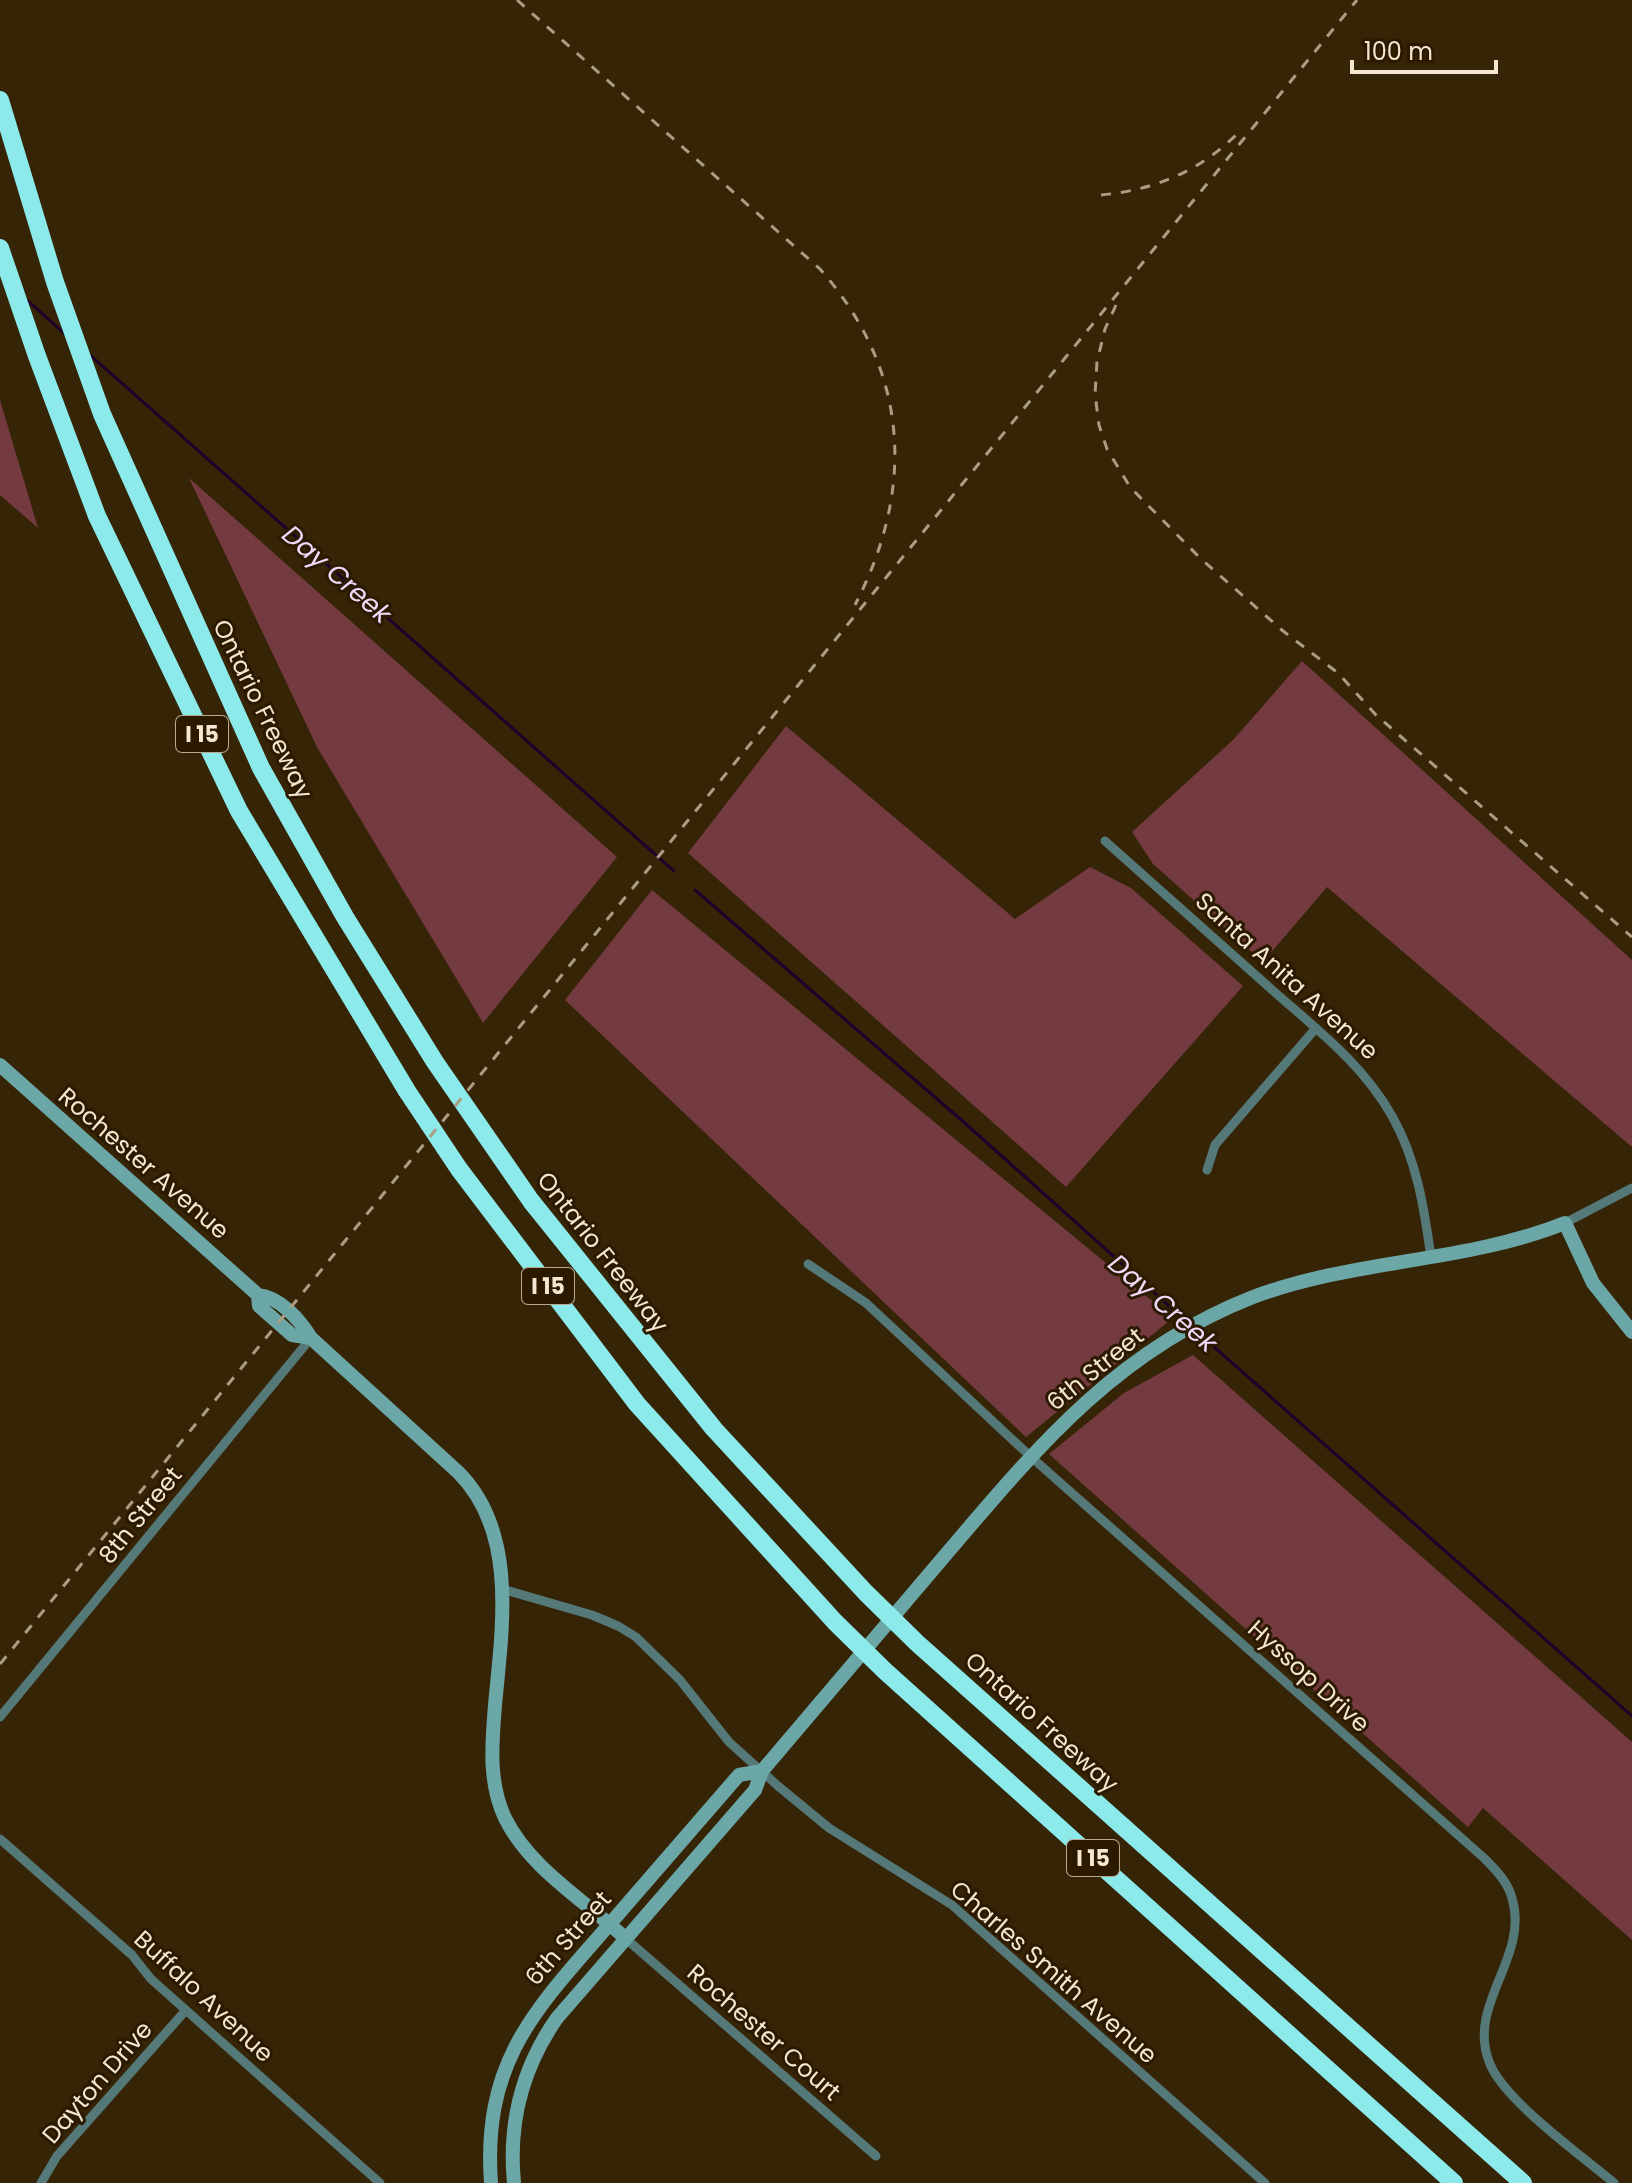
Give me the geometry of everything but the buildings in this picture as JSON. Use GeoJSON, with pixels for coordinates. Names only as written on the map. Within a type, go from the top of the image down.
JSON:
{"type":"FeatureCollection","features":[{"type":"Feature","properties":{"kind":"highway","name":"Ontario Freeway"},"geometry":{"type":"LineString","coordinates":[[0,100],[55,282],[102,414],[261,768],[345,917],[435,1062],[531,1201],[714,1429],[866,1593],[917,1643],[1523,2183]]}},
{"type":"Feature","properties":{"kind":"highway","name":"I 15"},"geometry":{"type":"LineString","coordinates":[[0,248],[97,516],[239,811],[407,1091],[459,1169],[637,1404],[835,1622],[885,1671],[1454,2183]]}},
{"type":"Feature","properties":{"kind":"main road","name":"Rochester Avenue"},"geometry":{"type":"LineString","coordinates":[[0,1065],[258,1295],[269,1296],[288,1311],[311,1338],[474,1490],[492,1525],[501,1565],[491,1745],[497,1795],[505,1818],[533,1857],[625,1938]]}},
{"type":"Feature","properties":{"kind":"main road","name":"6th Street"},"geometry":{"type":"LineString","coordinates":[[514,2183],[514,2125],[528,2069],[538,2046],[557,2018],[755,1790],[762,1771],[1030,1456],[1083,1403],[1167,1340],[1215,1314],[1294,1284],[1507,1243],[1565,1223]]}},
{"type":"Feature","properties":{"kind":"main road"},"geometry":{"type":"LineString","coordinates":[[1565,1223],[1593,1283],[1632,1332]]}},
{"type":"Feature","properties":{"kind":"main road","name":"6th Street"},"geometry":{"type":"LineString","coordinates":[[491,2183],[491,2131],[495,2103],[508,2061],[543,1999],[739,1775],[762,1771]]}},
{"type":"Feature","properties":{"kind":"street","name":"Santa Anita Avenue"},"geometry":{"type":"LineString","coordinates":[[1105,841],[1360,1070],[1394,1119],[1417,1175],[1431,1257]]}},
{"type":"Feature","properties":{"kind":"street"},"geometry":{"type":"LineString","coordinates":[[1207,1170],[1215,1145],[1316,1028]]}},
{"type":"Feature","properties":{"kind":"street","name":"6th Street"},"geometry":{"type":"LineString","coordinates":[[1565,1223],[1632,1188]]}},
{"type":"Feature","properties":{"kind":"street","name":"Hyssop Drive"},"geometry":{"type":"LineString","coordinates":[[808,1264],[866,1303],[1030,1456],[1500,1875],[1512,1896],[1517,1923],[1514,1947],[1489,2003],[1484,2024],[1489,2062],[1508,2093],[1614,2183]]}},
{"type":"Feature","properties":{"kind":"street","name":"8th Street"},"geometry":{"type":"LineString","coordinates":[[0,1717],[311,1338]]}},
{"type":"Feature","properties":{"kind":"street","name":"Charles Smith Avenue"},"geometry":{"type":"LineString","coordinates":[[502,1589],[592,1615],[636,1637],[680,1680],[729,1742],[762,1771],[829,1828],[952,1905],[1265,2183]]}},
{"type":"Feature","properties":{"kind":"street","name":"Buffalo Avenue"},"geometry":{"type":"LineString","coordinates":[[0,1839],[132,1955],[151,1979],[380,2183]]}},
{"type":"Feature","properties":{"kind":"street","name":"Rochester Court"},"geometry":{"type":"LineString","coordinates":[[625,1938],[876,2156]]}},
{"type":"Feature","properties":{"kind":"street","name":"Dayton Drive"},"geometry":{"type":"LineString","coordinates":[[41,2183],[57,2156],[186,2010]]}},
{"type":"Feature","properties":{"kind":"shaded area"},"geometry":{"type":"Polygon","coordinates":[[[0,400],[38,528],[0,495],[0,400]]]}},
{"type":"Feature","properties":{"kind":"shaded area"},"geometry":{"type":"Polygon","coordinates":[[[189,478],[617,857],[483,1023],[317,747],[189,478]]]}},
{"type":"Feature","properties":{"kind":"shaded area"},"geometry":{"type":"Polygon","coordinates":[[[1302,661],[1632,960],[1632,1147],[1327,887],[1263,962],[1153,864],[1132,832],[1234,739],[1302,661]]]}},
{"type":"Feature","properties":{"kind":"shaded area"},"geometry":{"type":"Polygon","coordinates":[[[786,726],[1015,919],[1090,867],[1131,888],[1243,986],[1066,1187],[688,853],[786,726]]]}},
{"type":"Feature","properties":{"kind":"shaded area"},"geometry":{"type":"Polygon","coordinates":[[[652,890],[1173,1318],[1026,1437],[565,1000],[652,890]]]}},
{"type":"Feature","properties":{"kind":"shaded area"},"geometry":{"type":"Polygon","coordinates":[[[1193,1355],[1632,1742],[1632,1940],[1483,1808],[1468,1827],[1049,1454],[1124,1393],[1193,1355]]]}},
{"type":"Feature","properties":{"kind":"waterway","name":"Day Creek"},"geometry":{"type":"LineString","coordinates":[[27,300],[66,335]]}},
{"type":"Feature","properties":{"kind":"waterway","name":"Day Creek"},"geometry":{"type":"LineString","coordinates":[[90,355],[674,871]]}},
{"type":"Feature","properties":{"kind":"waterway","name":"Day Creek"},"geometry":{"type":"LineString","coordinates":[[695,890],[966,1124],[1188,1323]]}},
{"type":"Feature","properties":{"kind":"waterway","name":"Day Creek"},"geometry":{"type":"LineString","coordinates":[[1196,1331],[1632,1716]]}},
{"type":"Feature","properties":{"kind":"railway"},"geometry":{"type":"LineString","coordinates":[[517,0],[820,269],[850,308],[872,348],[886,389],[894,431],[894,473],[888,517],[875,561],[855,605]]}},
{"type":"Feature","properties":{"kind":"railway"},"geometry":{"type":"LineString","coordinates":[[0,1664],[1357,0]]}},
{"type":"Feature","properties":{"kind":"railway"},"geometry":{"type":"LineString","coordinates":[[1101,195],[1139,189],[1175,177],[1208,158],[1238,133]]}},
{"type":"Feature","properties":{"kind":"railway"},"geometry":{"type":"LineString","coordinates":[[1116,305],[1105,329],[1097,362],[1095,394],[1099,425],[1107,449],[1130,487],[1200,558],[1283,631],[1338,673],[1376,715],[1632,937]]}}]}
